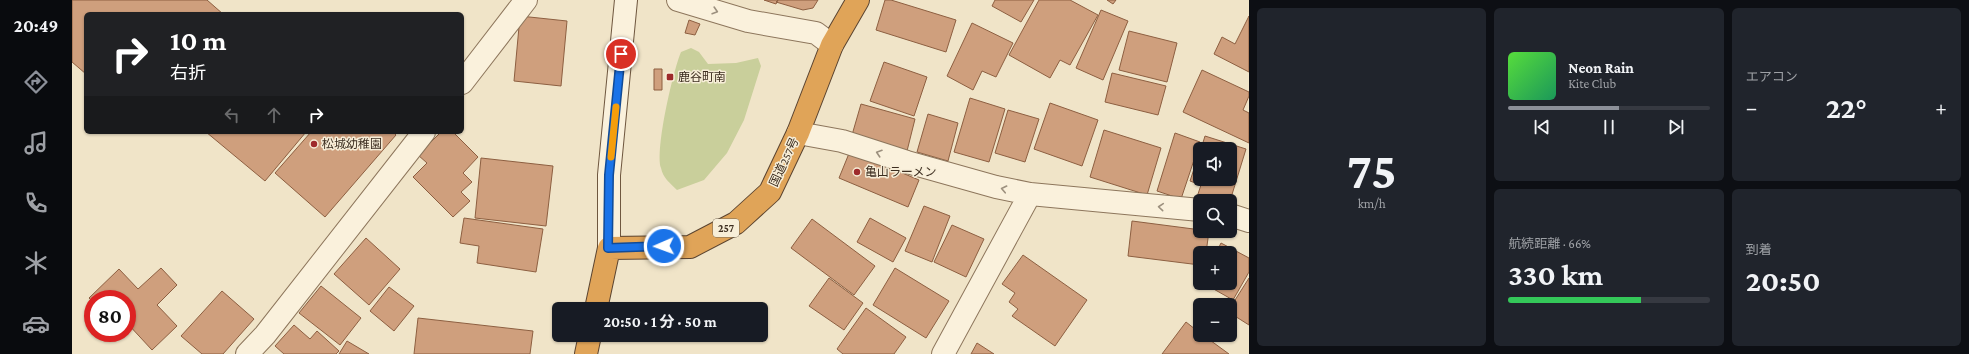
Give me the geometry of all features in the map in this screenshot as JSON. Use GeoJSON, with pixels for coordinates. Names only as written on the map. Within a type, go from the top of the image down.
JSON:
{"type":"FeatureCollection","features":[{"type":"Feature","properties":{"kind":"highway","name":"国道257号"},"geometry":{"type":"LineString","coordinates":[[608,248],[690,246],[736,223],[770,192],[798,133],[832,45],[858,0]]}},
{"type":"Feature","properties":{"kind":"highway"},"geometry":{"type":"LineString","coordinates":[[597,302],[608,248]]}},
{"type":"Feature","properties":{"kind":"highway"},"geometry":{"type":"LineString","coordinates":[[586,354],[589,342]]}},
{"type":"Feature","properties":{"kind":"street"},"geometry":{"type":"LineString","coordinates":[[464,80],[526,0]]}},
{"type":"Feature","properties":{"kind":"street"},"geometry":{"type":"LineString","coordinates":[[608,248],[609,175],[626,0]]}},
{"type":"Feature","properties":{"kind":"street"},"geometry":{"type":"LineString","coordinates":[[678,0],[748,21],[816,33],[832,45]]}},
{"type":"Feature","properties":{"kind":"street"},"geometry":{"type":"LineString","coordinates":[[798,133],[842,141],[907,162],[996,187],[1030,194],[1193,209]]}},
{"type":"Feature","properties":{"kind":"street"},"geometry":{"type":"LineString","coordinates":[[247,354],[265,335],[422,134]]}},
{"type":"Feature","properties":{"kind":"street"},"geometry":{"type":"LineString","coordinates":[[943,354],[1030,194]]}},
{"type":"Feature","properties":{"kind":"street"},"geometry":{"type":"LineString","coordinates":[[1237,217],[1249,221]]}},
{"type":"Feature","properties":{"kind":"green space"},"geometry":{"type":"Polygon","coordinates":[[[691,48],[699,52],[708,64],[736,63],[758,58],[761,66],[744,120],[727,153],[704,180],[677,190],[663,175],[660,158],[660,145],[670,92],[681,52],[691,48]]]}},
{"type":"Feature","properties":{"kind":"building"},"geometry":{"type":"Polygon","coordinates":[[[72,0],[207,0],[221,12],[84,12],[84,72],[72,62],[72,0]]]}},
{"type":"Feature","properties":{"kind":"building"},"geometry":{"type":"Polygon","coordinates":[[[764,0],[778,0],[776,4],[764,0]]]}},
{"type":"Feature","properties":{"kind":"building"},"geometry":{"type":"Polygon","coordinates":[[[778,0],[818,0],[813,8],[803,10],[776,2],[778,0]]]}},
{"type":"Feature","properties":{"kind":"building"},"geometry":{"type":"Polygon","coordinates":[[[885,0],[891,0],[956,20],[946,52],[876,30],[885,0]]]}},
{"type":"Feature","properties":{"kind":"building"},"geometry":{"type":"Polygon","coordinates":[[[995,0],[1034,0],[1021,22],[992,6],[995,0]]]}},
{"type":"Feature","properties":{"kind":"building"},"geometry":{"type":"Polygon","coordinates":[[[1039,0],[1070,0],[1098,15],[1070,65],[1060,60],[1050,78],[1009,55],[1039,0]]]}},
{"type":"Feature","properties":{"kind":"building"},"geometry":{"type":"Polygon","coordinates":[[[1107,0],[1116,0],[1113,4],[1107,0]]]}},
{"type":"Feature","properties":{"kind":"building"},"geometry":{"type":"Polygon","coordinates":[[[1101,10],[1128,21],[1103,80],[1076,68],[1101,10]]]}},
{"type":"Feature","properties":{"kind":"building"},"geometry":{"type":"Polygon","coordinates":[[[520,16],[567,21],[561,86],[514,81],[520,16]]]}},
{"type":"Feature","properties":{"kind":"building"},"geometry":{"type":"Polygon","coordinates":[[[1249,16],[1249,72],[1214,54],[1222,37],[1235,44],[1249,16]]]}},
{"type":"Feature","properties":{"kind":"building"},"geometry":{"type":"Polygon","coordinates":[[[689,20],[700,24],[695,35],[685,33],[689,20]]]}},
{"type":"Feature","properties":{"kind":"building"},"geometry":{"type":"Polygon","coordinates":[[[972,23],[1013,43],[996,77],[982,71],[973,90],[947,76],[972,23]]]}},
{"type":"Feature","properties":{"kind":"building"},"geometry":{"type":"Polygon","coordinates":[[[1129,31],[1177,43],[1167,82],[1119,70],[1129,31]]]}},
{"type":"Feature","properties":{"kind":"building"},"geometry":{"type":"Polygon","coordinates":[[[884,62],[927,77],[914,116],[870,101],[884,62]]]}},
{"type":"Feature","properties":{"kind":"building"},"geometry":{"type":"Polygon","coordinates":[[[654,69],[662,69],[662,90],[654,90],[654,69]]]}},
{"type":"Feature","properties":{"kind":"building"},"geometry":{"type":"Polygon","coordinates":[[[1202,70],[1249,92],[1249,96],[1243,110],[1249,113],[1249,143],[1183,112],[1202,70]]]}},
{"type":"Feature","properties":{"kind":"building"},"geometry":{"type":"Polygon","coordinates":[[[1112,73],[1166,86],[1158,115],[1105,102],[1112,73]]]}},
{"type":"Feature","properties":{"kind":"building"},"geometry":{"type":"Polygon","coordinates":[[[970,98],[1005,109],[989,162],[954,152],[970,98]]]}},
{"type":"Feature","properties":{"kind":"building"},"geometry":{"type":"Polygon","coordinates":[[[1050,103],[1098,120],[1082,166],[1034,149],[1050,103]]]}},
{"type":"Feature","properties":{"kind":"building"},"geometry":{"type":"Polygon","coordinates":[[[861,104],[915,119],[907,151],[852,135],[861,104]]]}},
{"type":"Feature","properties":{"kind":"building"},"geometry":{"type":"Polygon","coordinates":[[[1008,110],[1039,119],[1025,162],[995,153],[1008,110]]]}},
{"type":"Feature","properties":{"kind":"building"},"geometry":{"type":"Polygon","coordinates":[[[928,114],[958,123],[948,161],[917,152],[928,114]]]}},
{"type":"Feature","properties":{"kind":"building"},"geometry":{"type":"Polygon","coordinates":[[[1104,130],[1161,148],[1147,195],[1090,177],[1104,130]]]}},
{"type":"Feature","properties":{"kind":"building"},"geometry":{"type":"Polygon","coordinates":[[[1175,133],[1200,142],[1193,142],[1193,163],[1181,199],[1157,191],[1175,133]]]}},
{"type":"Feature","properties":{"kind":"building"},"geometry":{"type":"Polygon","coordinates":[[[208,134],[304,134],[265,181],[208,134]]]}},
{"type":"Feature","properties":{"kind":"building"},"geometry":{"type":"Polygon","coordinates":[[[309,134],[396,135],[325,217],[275,173],[309,134]]]}},
{"type":"Feature","properties":{"kind":"building"},"geometry":{"type":"Polygon","coordinates":[[[439,134],[455,134],[478,157],[463,173],[472,182],[461,192],[470,201],[453,217],[413,177],[427,163],[418,155],[439,134]]]}},
{"type":"Feature","properties":{"kind":"building"},"geometry":{"type":"Polygon","coordinates":[[[1205,136],[1224,142],[1203,142],[1205,136]]]}},
{"type":"Feature","properties":{"kind":"building"},"geometry":{"type":"Polygon","coordinates":[[[1237,146],[1246,149],[1237,178],[1237,146]]]}},
{"type":"Feature","properties":{"kind":"building"},"geometry":{"type":"Polygon","coordinates":[[[850,151],[919,180],[908,207],[839,178],[850,151]]]}},
{"type":"Feature","properties":{"kind":"building"},"geometry":{"type":"Polygon","coordinates":[[[481,158],[553,166],[546,226],[475,218],[481,158]]]}},
{"type":"Feature","properties":{"kind":"building"},"geometry":{"type":"Polygon","coordinates":[[[1193,172],[1193,182],[1190,181],[1193,172]]]}},
{"type":"Feature","properties":{"kind":"building"},"geometry":{"type":"Polygon","coordinates":[[[1201,186],[1235,186],[1232,194],[1198,194],[1201,186]]]}},
{"type":"Feature","properties":{"kind":"building"},"geometry":{"type":"Polygon","coordinates":[[[924,206],[950,216],[932,262],[905,251],[924,206]]]}},
{"type":"Feature","properties":{"kind":"building"},"geometry":{"type":"Polygon","coordinates":[[[464,218],[543,229],[536,272],[477,263],[479,246],[460,243],[464,218]]]}},
{"type":"Feature","properties":{"kind":"building"},"geometry":{"type":"Polygon","coordinates":[[[870,218],[906,238],[893,262],[857,242],[870,218]]]}},
{"type":"Feature","properties":{"kind":"building"},"geometry":{"type":"Polygon","coordinates":[[[812,219],[875,266],[854,295],[791,248],[812,219]]]}},
{"type":"Feature","properties":{"kind":"building"},"geometry":{"type":"Polygon","coordinates":[[[1132,221],[1193,229],[1193,238],[1208,238],[1207,246],[1193,246],[1193,264],[1128,256],[1132,221]]]}},
{"type":"Feature","properties":{"kind":"building"},"geometry":{"type":"Polygon","coordinates":[[[952,225],[984,239],[966,277],[934,262],[952,225]]]}},
{"type":"Feature","properties":{"kind":"building"},"geometry":{"type":"Polygon","coordinates":[[[366,238],[400,269],[369,305],[334,274],[366,238]]]}},
{"type":"Feature","properties":{"kind":"building"},"geometry":{"type":"Polygon","coordinates":[[[1221,243],[1227,246],[1220,246],[1221,243]]]}},
{"type":"Feature","properties":{"kind":"building"},"geometry":{"type":"Polygon","coordinates":[[[1237,252],[1249,258],[1249,272],[1234,298],[1229,298],[1215,290],[1237,290],[1237,252]]]}},
{"type":"Feature","properties":{"kind":"building"},"geometry":{"type":"Polygon","coordinates":[[[1023,255],[1087,300],[1055,346],[1012,316],[1018,309],[1009,302],[1015,293],[1002,284],[1023,255]]]}},
{"type":"Feature","properties":{"kind":"building"},"geometry":{"type":"Polygon","coordinates":[[[161,268],[177,285],[157,305],[177,326],[152,350],[136,333],[136,290],[97,290],[119,269],[138,289],[161,268]]]}},
{"type":"Feature","properties":{"kind":"building"},"geometry":{"type":"Polygon","coordinates":[[[895,268],[949,301],[926,338],[873,305],[895,268]]]}},
{"type":"Feature","properties":{"kind":"building"},"geometry":{"type":"Polygon","coordinates":[[[829,278],[863,303],[844,330],[809,306],[829,278]]]}},
{"type":"Feature","properties":{"kind":"building"},"geometry":{"type":"Polygon","coordinates":[[[1249,278],[1249,325],[1237,317],[1236,298],[1249,278]]]}},
{"type":"Feature","properties":{"kind":"building"},"geometry":{"type":"Polygon","coordinates":[[[321,286],[361,318],[340,345],[299,313],[321,286]]]}},
{"type":"Feature","properties":{"kind":"building"},"geometry":{"type":"Polygon","coordinates":[[[389,287],[414,306],[394,331],[370,311],[389,287]]]}},
{"type":"Feature","properties":{"kind":"building"},"geometry":{"type":"Polygon","coordinates":[[[222,291],[254,319],[223,354],[202,354],[181,336],[222,291]]]}},
{"type":"Feature","properties":{"kind":"building"},"geometry":{"type":"Polygon","coordinates":[[[866,308],[906,337],[894,354],[843,354],[837,349],[866,308]]]}},
{"type":"Feature","properties":{"kind":"building"},"geometry":{"type":"Polygon","coordinates":[[[418,318],[533,331],[530,354],[414,354],[418,318]]]}},
{"type":"Feature","properties":{"kind":"building"},"geometry":{"type":"Polygon","coordinates":[[[1186,322],[1193,328],[1193,342],[1213,342],[1229,354],[1162,354],[1186,322]]]}},
{"type":"Feature","properties":{"kind":"building"},"geometry":{"type":"Polygon","coordinates":[[[294,325],[310,339],[317,331],[339,351],[336,354],[284,354],[275,346],[294,325]]]}},
{"type":"Feature","properties":{"kind":"building"},"geometry":{"type":"Polygon","coordinates":[[[347,341],[369,354],[339,354],[347,341]]]}},
{"type":"Feature","properties":{"kind":"building"},"geometry":{"type":"Polygon","coordinates":[[[977,343],[994,354],[971,354],[977,343]]]}},
{"type":"Feature","properties":{"kind":"slow traffic"},"geometry":{"type":"LineString","coordinates":[[611,157],[616,107]]}},
{"type":"Feature","properties":{"kind":"place","name":"鹿谷町南"},"geometry":{"type":"Point","coordinates":[670,77]}},
{"type":"Feature","properties":{"kind":"place","name":"松城幼稚園"},"geometry":{"type":"Point","coordinates":[314,144]}},
{"type":"Feature","properties":{"kind":"place","name":"亀山ラーメン"},"geometry":{"type":"Point","coordinates":[857,172]}},
{"type":"Feature","properties":{"kind":"route"},"geometry":{"type":"LineString","coordinates":[[621,54],[609,175],[608,248],[664,246]]}}]}
